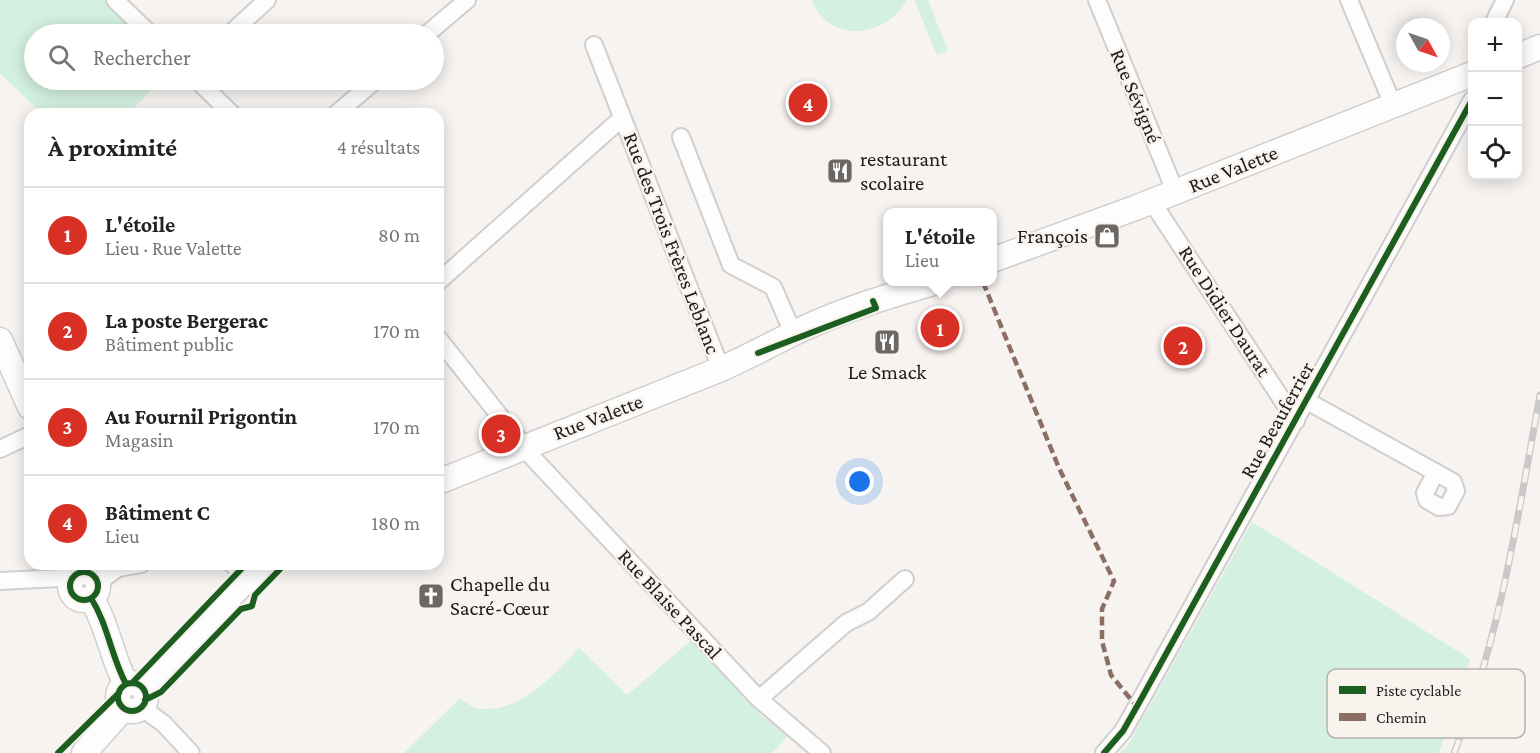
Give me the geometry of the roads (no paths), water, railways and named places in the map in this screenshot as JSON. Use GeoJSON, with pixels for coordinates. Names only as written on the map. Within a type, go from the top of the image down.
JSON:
{"type":"FeatureCollection","features":[{"type":"Feature","properties":{"kind":"main road"},"geometry":{"type":"LineString","coordinates":[[1522,54],[1540,47]]}},
{"type":"Feature","properties":{"kind":"main road","name":"Rue Valette"},"geometry":{"type":"LineString","coordinates":[[997,259],[1152,202],[1468,76]]}},
{"type":"Feature","properties":{"kind":"main road","name":"Rue Valette"},"geometry":{"type":"LineString","coordinates":[[444,480],[721,369],[758,353],[793,333],[873,301],[924,286]]}},
{"type":"Feature","properties":{"kind":"main road","name":"Rue Valette"},"geometry":{"type":"LineString","coordinates":[[758,353],[796,346],[880,313],[931,286]]}},
{"type":"Feature","properties":{"kind":"main road"},"geometry":{"type":"LineString","coordinates":[[0,340],[24,394]]}},
{"type":"Feature","properties":{"kind":"main road"},"geometry":{"type":"LineString","coordinates":[[84,753],[246,570]]}},
{"type":"Feature","properties":{"kind":"main road"},"geometry":{"type":"LineString","coordinates":[[85,580],[105,626],[116,662],[133,696]]}},
{"type":"Feature","properties":{"kind":"street"},"geometry":{"type":"LineString","coordinates":[[115,0],[140,24]]}},
{"type":"Feature","properties":{"kind":"street"},"geometry":{"type":"LineString","coordinates":[[241,24],[267,0]]}},
{"type":"Feature","properties":{"kind":"street"},"geometry":{"type":"LineString","coordinates":[[439,24],[467,0]]}},
{"type":"Feature","properties":{"kind":"street","name":"Rue Sévigné"},"geometry":{"type":"LineString","coordinates":[[1097,0],[1176,191]]}},
{"type":"Feature","properties":{"kind":"street"},"geometry":{"type":"LineString","coordinates":[[1349,0],[1393,105]]}},
{"type":"Feature","properties":{"kind":"street"},"geometry":{"type":"LineString","coordinates":[[1496,18],[1505,0]]}},
{"type":"Feature","properties":{"kind":"street","name":"Rue des Trois Frères Leblanc"},"geometry":{"type":"LineString","coordinates":[[594,45],[721,369]]}},
{"type":"Feature","properties":{"kind":"street"},"geometry":{"type":"LineString","coordinates":[[207,90],[226,108]]}},
{"type":"Feature","properties":{"kind":"street"},"geometry":{"type":"LineString","coordinates":[[343,108],[364,90]]}},
{"type":"Feature","properties":{"kind":"street","name":"Rue Beauferrier"},"geometry":{"type":"LineString","coordinates":[[1104,753],[1123,731],[1468,109]]}},
{"type":"Feature","properties":{"kind":"street","name":"Rue des Trois Frères Leblanc"},"geometry":{"type":"LineString","coordinates":[[444,277],[622,118]]}},
{"type":"Feature","properties":{"kind":"street"},"geometry":{"type":"LineString","coordinates":[[681,137],[731,266],[772,287],[793,333]]}},
{"type":"Feature","properties":{"kind":"street","name":"Rue Didier Daurat"},"geometry":{"type":"LineString","coordinates":[[1152,202],[1296,421]]}},
{"type":"Feature","properties":{"kind":"street","name":"Rue Blaise Pascal"},"geometry":{"type":"LineString","coordinates":[[444,346],[524,447],[759,699],[822,753]]}},
{"type":"Feature","properties":{"kind":"street"},"geometry":{"type":"LineString","coordinates":[[1307,401],[1436,472]]}},
{"type":"Feature","properties":{"kind":"street"},"geometry":{"type":"LineString","coordinates":[[0,449],[24,438]]}},
{"type":"Feature","properties":{"kind":"street"},"geometry":{"type":"LineString","coordinates":[[0,581],[60,578],[85,580],[112,570]]}},
{"type":"Feature","properties":{"kind":"street"},"geometry":{"type":"LineString","coordinates":[[759,699],[846,623],[868,612],[904,579]]}},
{"type":"Feature","properties":{"kind":"street"},"geometry":{"type":"LineString","coordinates":[[133,696],[191,753]]}},
{"type":"Feature","properties":{"kind":"railway"},"geometry":{"type":"LineString","coordinates":[[1483,669],[1506,576],[1540,395]]}},
{"type":"Feature","properties":{"kind":"railway"},"geometry":{"type":"LineString","coordinates":[[1454,753],[1460,738]]}},
{"type":"Feature","properties":{"kind":"place","name":"Bâtiment C"},"geometry":{"type":"Point","coordinates":[808,103]}},
{"type":"Feature","properties":{"kind":"place","name":"restaurant scolaire"},"geometry":{"type":"Point","coordinates":[840,171]}},
{"type":"Feature","properties":{"kind":"place","name":"François"},"geometry":{"type":"Point","coordinates":[1107,236]}},
{"type":"Feature","properties":{"kind":"place","name":"L'étoile"},"geometry":{"type":"Point","coordinates":[940,328]}},
{"type":"Feature","properties":{"kind":"place","name":"Le Smack"},"geometry":{"type":"Point","coordinates":[887,342]}},
{"type":"Feature","properties":{"kind":"place","name":"La poste Bergerac"},"geometry":{"type":"Point","coordinates":[1183,346]}},
{"type":"Feature","properties":{"kind":"place","name":"Au Fournil Prigontin"},"geometry":{"type":"Point","coordinates":[501,434]}},
{"type":"Feature","properties":{"kind":"place","name":"Chapelle du Sacré-Cœur"},"geometry":{"type":"Point","coordinates":[431,596]}}]}
